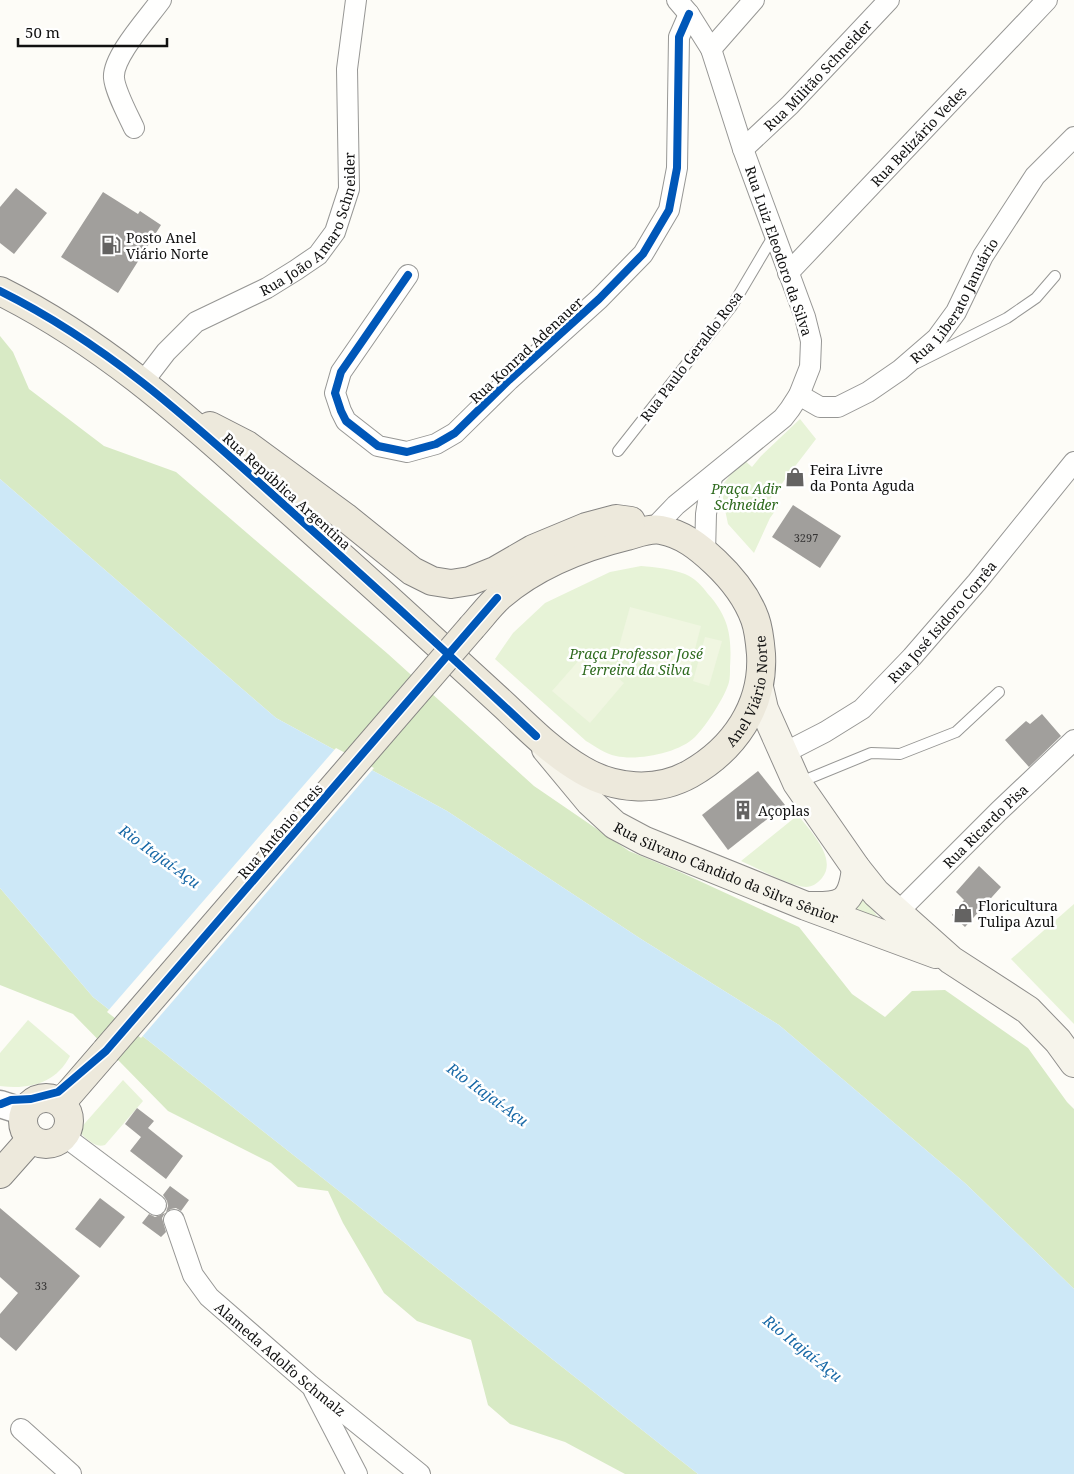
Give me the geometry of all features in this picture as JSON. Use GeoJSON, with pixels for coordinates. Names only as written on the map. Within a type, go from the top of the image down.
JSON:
{"type":"FeatureCollection","features":[{"type":"Feature","properties":{"kind":"main road","name":"Rua República Argentina"},"geometry":{"type":"LineString","coordinates":[[0,291],[82,339],[143,382],[180,412],[429,636],[536,736]]}},
{"type":"Feature","properties":{"kind":"main road"},"geometry":{"type":"LineString","coordinates":[[180,412],[247,444],[345,517],[412,571],[432,581],[451,584],[470,582],[495,571],[533,549],[586,527],[601,523],[616,520],[632,521],[653,529]]}},
{"type":"Feature","properties":{"kind":"main road","name":"Anel Viário Norte"},"geometry":{"type":"LineString","coordinates":[[472,627],[497,598],[524,577],[561,558],[605,541],[653,529],[665,530],[692,542],[730,576],[743,595],[755,618],[759,635],[761,661],[759,687],[750,713],[737,735],[711,760],[687,776],[662,785],[623,786],[602,780],[580,769],[536,736]]}},
{"type":"Feature","properties":{"kind":"main road","name":"Rua Antônio Treis"},"geometry":{"type":"LineString","coordinates":[[61,1103],[472,627]]}},
{"type":"Feature","properties":{"kind":"main road","name":"Rua Silvano Cândido da Silva Sênior"},"geometry":{"type":"LineString","coordinates":[[759,687],[764,709],[797,783],[856,868],[876,893],[951,960],[1028,1010],[1058,1041],[1074,1063]]}},
{"type":"Feature","properties":{"kind":"main road","name":"Rua Silvano Cândido da Silva Sênior"},"geometry":{"type":"LineString","coordinates":[[536,736],[590,802],[615,825],[645,841],[721,870],[806,906],[951,960]]}},
{"type":"Feature","properties":{"kind":"main road"},"geometry":{"type":"LineString","coordinates":[[806,906],[831,907],[841,903],[849,894],[854,884],[856,868]]}},
{"type":"Feature","properties":{"kind":"main road"},"geometry":{"type":"LineString","coordinates":[[41,1098],[48,1098],[61,1103],[69,1116],[68,1130],[64,1136],[52,1144],[37,1142],[31,1138],[12,1108],[41,1098]]}},
{"type":"Feature","properties":{"kind":"main road"},"geometry":{"type":"LineString","coordinates":[[0,1174],[31,1138]]}},
{"type":"Feature","properties":{"kind":"street"},"geometry":{"type":"LineString","coordinates":[[134,128],[121,100],[114,77],[120,57],[129,42],[161,0]]}},
{"type":"Feature","properties":{"kind":"street","name":"Rua João Amaro Schneider"},"geometry":{"type":"LineString","coordinates":[[143,382],[166,352],[196,322],[267,288],[318,256],[335,232],[349,189],[347,69],[356,0]]}},
{"type":"Feature","properties":{"kind":"street"},"geometry":{"type":"LineString","coordinates":[[711,49],[754,0]]}},
{"type":"Feature","properties":{"kind":"street","name":"Rua Militão Schneider"},"geometry":{"type":"LineString","coordinates":[[743,149],[790,105],[890,0]]}},
{"type":"Feature","properties":{"kind":"street","name":"Rua Belizário Vedes"},"geometry":{"type":"LineString","coordinates":[[788,272],[1047,0]]}},
{"type":"Feature","properties":{"kind":"street","name":"Rua Luiz Eleodoro da Silva"},"geometry":{"type":"LineString","coordinates":[[653,529],[676,505],[783,418],[799,396],[810,367],[811,341],[805,317],[743,149],[711,49],[683,7]]}},
{"type":"Feature","properties":{"kind":"street","name":"Rua Konrad Adenauer"},"geometry":{"type":"LineString","coordinates":[[408,276],[341,372],[335,393],[346,421],[378,446],[407,452],[436,444],[455,433],[509,380],[599,299],[643,254],[669,210],[676,168],[680,37],[683,7]]}},
{"type":"Feature","properties":{"kind":"street","name":"Rua Liberato Januário"},"geometry":{"type":"LineString","coordinates":[[799,396],[820,407],[838,407],[868,392],[900,370],[937,338],[956,312],[983,256],[1035,176],[1074,137]]}},
{"type":"Feature","properties":{"kind":"street","name":"Rua José Isidoro Corrêa"},"geometry":{"type":"LineString","coordinates":[[784,753],[825,732],[862,709],[912,657],[1073,466]]}},
{"type":"Feature","properties":{"kind":"street"},"geometry":{"type":"LineString","coordinates":[[705,553],[706,514],[712,477]]}},
{"type":"Feature","properties":{"kind":"street","name":"Rua Ricardo Pisa"},"geometry":{"type":"LineString","coordinates":[[897,913],[992,818],[1074,740]]}},
{"type":"Feature","properties":{"kind":"street"},"geometry":{"type":"LineString","coordinates":[[64,1136],[156,1205]]}},
{"type":"Feature","properties":{"kind":"street","name":"Alameda Adolfo Schmalz"},"geometry":{"type":"LineString","coordinates":[[174,1220],[193,1275],[209,1297],[310,1384],[420,1474]]}},
{"type":"Feature","properties":{"kind":"street"},"geometry":{"type":"LineString","coordinates":[[310,1384],[357,1474]]}},
{"type":"Feature","properties":{"kind":"street"},"geometry":{"type":"LineString","coordinates":[[21,1429],[71,1474]]}},
{"type":"Feature","properties":{"kind":"lane","name":"Rua Paulo Geraldo Rosa"},"geometry":{"type":"LineString","coordinates":[[618,451],[732,306],[775,233]]}},
{"type":"Feature","properties":{"kind":"lane"},"geometry":{"type":"LineString","coordinates":[[900,370],[933,356],[1007,318],[1036,298],[1055,276]]}},
{"type":"Feature","properties":{"kind":"lane"},"geometry":{"type":"LineString","coordinates":[[797,783],[871,754],[900,754],[956,732],[999,692]]}},
{"type":"Feature","properties":{"kind":"green space"},"geometry":{"type":"Polygon","coordinates":[[[0,336],[13,352],[29,389],[104,446],[176,472],[388,654],[534,786],[629,851],[680,872],[799,927],[852,994],[885,1017],[912,991],[945,990],[1028,1048],[1074,1109],[1074,1289],[966,1184],[779,1025],[641,939],[447,811],[276,718],[0,479],[0,336]]]}},
{"type":"Feature","properties":{"kind":"green space","name":"Praça Adir Schneider"},"geometry":{"type":"Polygon","coordinates":[[[800,419],[816,439],[770,499],[778,507],[770,518],[754,553],[728,524],[723,500],[724,483],[743,459],[752,467],[800,419]]]}},
{"type":"Feature","properties":{"kind":"green space","name":"Praça Professor José Ferreira da Silva"},"geometry":{"type":"Polygon","coordinates":[[[641,566],[680,572],[701,585],[721,611],[728,628],[730,677],[724,695],[715,711],[688,743],[658,754],[625,757],[608,754],[586,741],[495,659],[513,633],[545,603],[610,572],[641,566]]]}},
{"type":"Feature","properties":{"kind":"green space"},"geometry":{"type":"Polygon","coordinates":[[[630,607],[701,626],[688,676],[616,657],[630,607]]]}},
{"type":"Feature","properties":{"kind":"green space"},"geometry":{"type":"Polygon","coordinates":[[[705,637],[722,641],[709,686],[693,681],[705,637]]]}},
{"type":"Feature","properties":{"kind":"green space"},"geometry":{"type":"Polygon","coordinates":[[[587,651],[624,683],[590,723],[552,691],[587,651]]]}},
{"type":"Feature","properties":{"kind":"green space"},"geometry":{"type":"Polygon","coordinates":[[[798,815],[825,853],[826,870],[817,883],[808,887],[799,886],[741,861],[798,815]]]}},
{"type":"Feature","properties":{"kind":"green space"},"geometry":{"type":"Polygon","coordinates":[[[0,888],[93,997],[698,1474],[625,1474],[565,1442],[510,1424],[488,1405],[471,1340],[417,1321],[384,1293],[343,1223],[328,1191],[298,1187],[271,1163],[168,1111],[73,1014],[0,985],[0,888]]]}},
{"type":"Feature","properties":{"kind":"green space"},"geometry":{"type":"Polygon","coordinates":[[[864,897],[882,923],[852,912],[864,897]]]}},
{"type":"Feature","properties":{"kind":"green space"},"geometry":{"type":"Polygon","coordinates":[[[1074,904],[1074,1024],[1011,959],[1074,904]]]}},
{"type":"Feature","properties":{"kind":"green space"},"geometry":{"type":"Polygon","coordinates":[[[28,1020],[70,1056],[57,1073],[41,1083],[21,1087],[0,1086],[0,1053],[28,1020]]]}},
{"type":"Feature","properties":{"kind":"green space"},"geometry":{"type":"Polygon","coordinates":[[[123,1080],[143,1101],[105,1145],[94,1144],[78,1131],[123,1080]]]}},
{"type":"Feature","properties":{"kind":"water","name":"Rio Itajaí-Açu"},"geometry":{"type":"Polygon","coordinates":[[[0,479],[276,718],[447,811],[641,939],[779,1025],[966,1184],[1074,1289],[1074,1474],[698,1474],[93,997],[0,888],[0,479]]]}},
{"type":"Feature","properties":{"kind":"pier"},"geometry":{"type":"Polygon","coordinates":[[[336,748],[374,768],[141,1038],[107,1012],[336,748]]]}},
{"type":"Feature","properties":{"kind":"building"},"geometry":{"type":"Polygon","coordinates":[[[16,188],[47,213],[14,254],[0,243],[0,207],[16,188]]]}},
{"type":"Feature","properties":{"kind":"building"},"geometry":{"type":"Polygon","coordinates":[[[103,192],[138,214],[140,211],[161,225],[118,293],[61,257],[103,192]]]}},
{"type":"Feature","properties":{"kind":"building"},"geometry":{"type":"Polygon","coordinates":[[[793,505],[841,536],[820,568],[772,537],[793,505]]]}},
{"type":"Feature","properties":{"kind":"building"},"geometry":{"type":"Polygon","coordinates":[[[1042,714],[1061,736],[1029,767],[1005,740],[1026,721],[1030,724],[1042,714]]]}},
{"type":"Feature","properties":{"kind":"building","name":"Açoplas"},"geometry":{"type":"Polygon","coordinates":[[[758,771],[785,805],[728,850],[702,815],[758,771]]]}},
{"type":"Feature","properties":{"kind":"building"},"geometry":{"type":"Polygon","coordinates":[[[979,866],[1001,887],[965,927],[952,915],[964,900],[956,892],[979,866]]]}},
{"type":"Feature","properties":{"kind":"building"},"geometry":{"type":"Polygon","coordinates":[[[137,1108],[154,1121],[148,1128],[183,1156],[166,1179],[130,1151],[141,1137],[125,1124],[137,1108]]]}},
{"type":"Feature","properties":{"kind":"building"},"geometry":{"type":"Polygon","coordinates":[[[170,1186],[189,1200],[181,1211],[176,1208],[166,1212],[168,1206],[163,1195],[170,1186]]]}},
{"type":"Feature","properties":{"kind":"building"},"geometry":{"type":"Polygon","coordinates":[[[100,1198],[125,1217],[100,1248],[75,1229],[100,1198]]]}},
{"type":"Feature","properties":{"kind":"building"},"geometry":{"type":"Polygon","coordinates":[[[0,1208],[80,1276],[16,1351],[0,1337],[0,1314],[18,1293],[0,1277],[0,1208]]]}},
{"type":"Feature","properties":{"kind":"building"},"geometry":{"type":"Polygon","coordinates":[[[165,1213],[162,1218],[166,1232],[161,1237],[142,1223],[149,1214],[155,1217],[165,1213]]]}},
{"type":"Feature","properties":{"kind":"cycle path"},"geometry":{"type":"LineString","coordinates":[[408,275],[341,372],[335,393],[346,421],[378,446],[407,452],[436,444],[455,433],[509,380],[599,299],[643,254],[669,210],[677,168],[679,37],[689,14]]}},
{"type":"Feature","properties":{"kind":"cycle path"},"geometry":{"type":"LineString","coordinates":[[0,291],[40,312],[78,336],[149,387],[183,415],[347,561],[536,736]]}},
{"type":"Feature","properties":{"kind":"cycle path"},"geometry":{"type":"LineString","coordinates":[[1,1104],[11,1100],[31,1099],[58,1092],[106,1051],[497,598]]}},
{"type":"Feature","properties":{"kind":"place","name":"Posto Anel Viário Norte"},"geometry":{"type":"Point","coordinates":[111,245]}},
{"type":"Feature","properties":{"kind":"place","name":"Feira Livre da Ponta Aguda"},"geometry":{"type":"Point","coordinates":[795,477]}},
{"type":"Feature","properties":{"kind":"place","name":"Açoplas"},"geometry":{"type":"Point","coordinates":[743,810]}},
{"type":"Feature","properties":{"kind":"place","name":"Floricultura Tulipa Azul"},"geometry":{"type":"Point","coordinates":[963,913]}}]}
